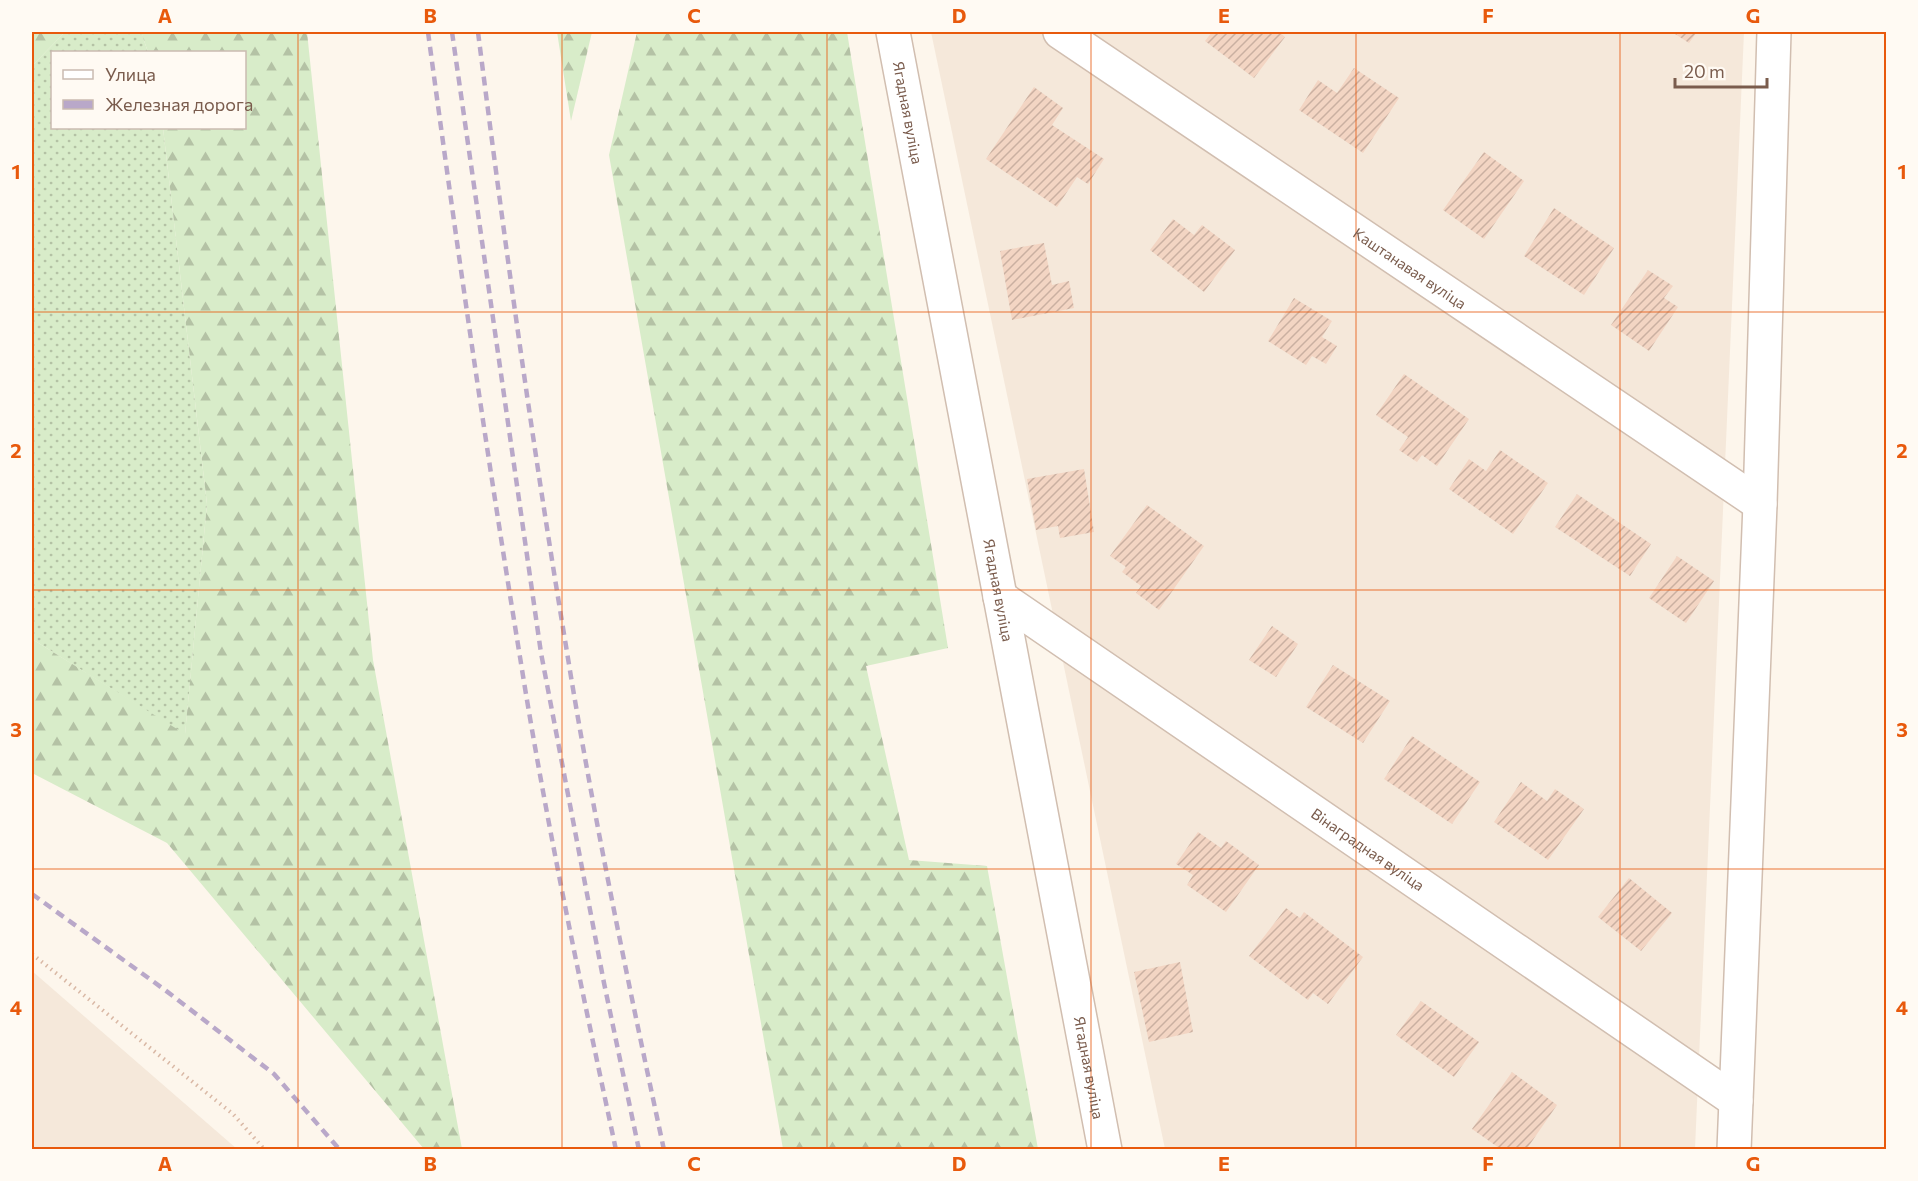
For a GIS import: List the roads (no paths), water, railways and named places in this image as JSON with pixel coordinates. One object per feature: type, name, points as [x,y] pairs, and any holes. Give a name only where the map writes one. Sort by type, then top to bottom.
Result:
[{"type":"street","name":"Ягадная вуліца","points":[[893,32],[1105,1149]]},
{"type":"street","name":"Каштанавая вуліца","points":[[1060,32],[1760,504]]},
{"type":"street","points":[[1734,1149],[1760,504],[1774,32]]},
{"type":"street","name":"Вінаградная вуліца","points":[[1000,597],[1736,1101]]},
{"type":"railway","points":[[428,32],[483,423],[530,719],[565,904],[616,1150]]},
{"type":"railway","points":[[452,32],[541,653],[604,983],[639,1150]]},
{"type":"railway","points":[[478,32],[530,416],[576,709],[637,1024],[664,1150]]},
{"type":"railway","points":[[32,894],[165,990],[274,1074],[340,1150]]}]
